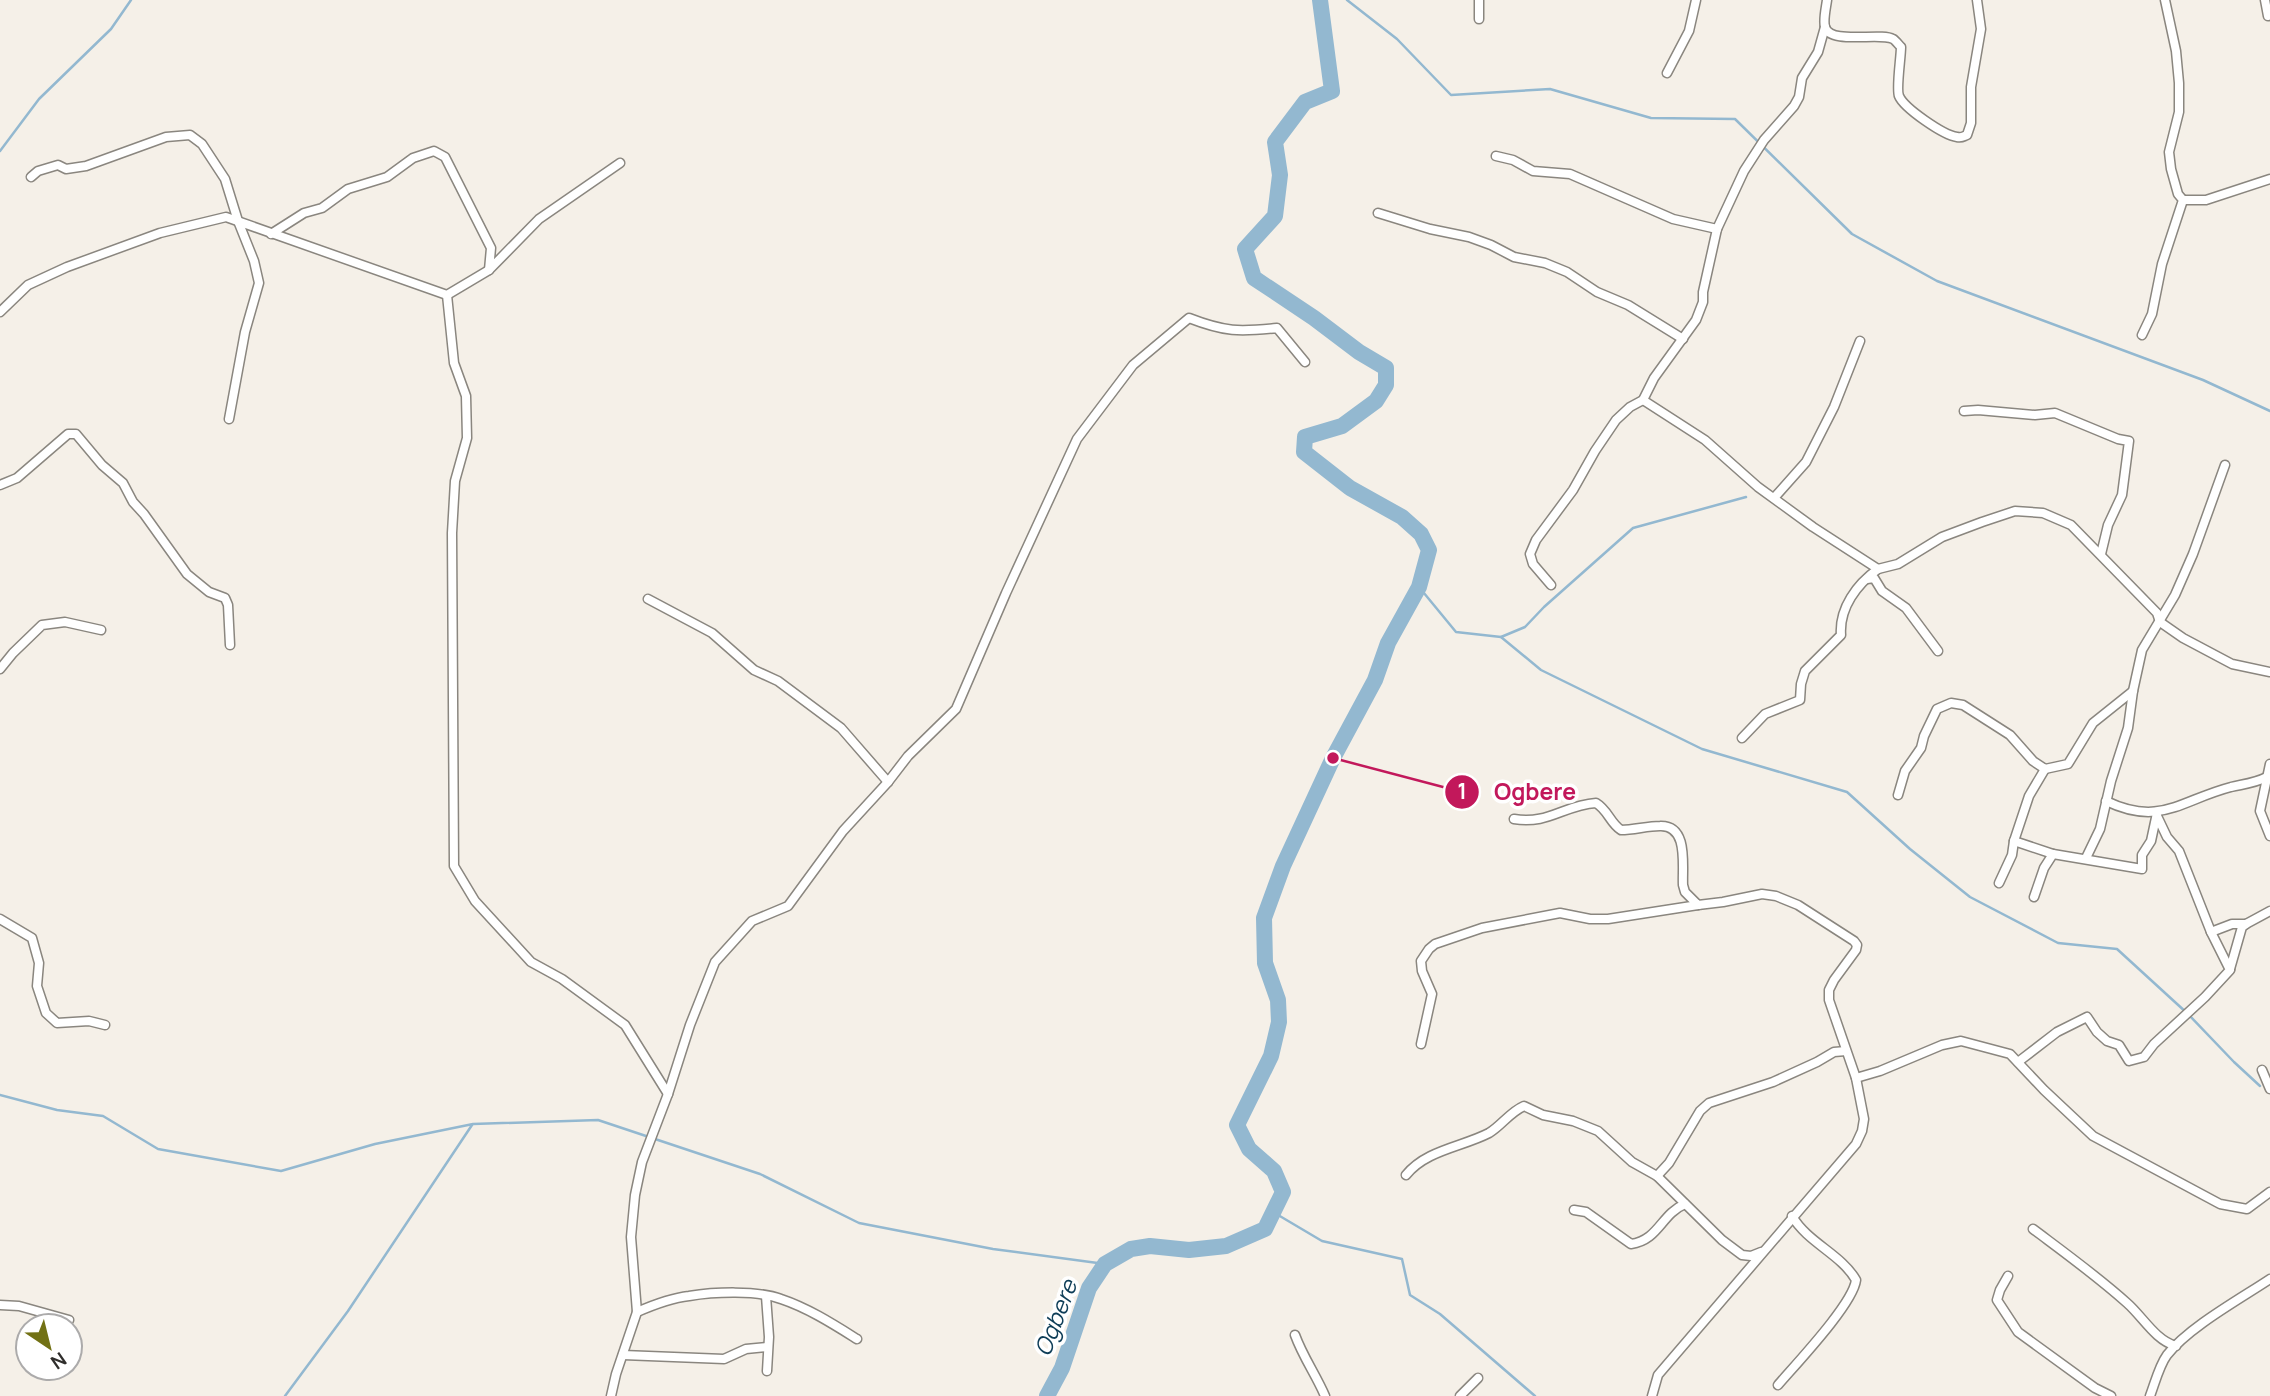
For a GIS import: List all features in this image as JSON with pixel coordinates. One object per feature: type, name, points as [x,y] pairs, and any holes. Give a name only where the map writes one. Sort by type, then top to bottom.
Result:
[{"type":"street","points":[[1479,0],[1479,19]]},
{"type":"street","points":[[1667,73],[1689,31],[1696,0]]},
{"type":"street","points":[[1551,585],[1533,564],[1530,554],[1536,540],[1573,490],[1616,420],[1630,407],[1643,400],[1654,378],[1696,320],[1703,302],[1717,229],[1744,171],[1764,140],[1799,97],[1802,78],[1818,52],[1825,27],[1827,0]]},
{"type":"street","points":[[1825,27],[1832,34],[1894,39],[1901,47],[1897,93],[1903,103],[1940,130],[1956,137],[1964,137],[1971,123],[1971,87],[1981,29],[1977,0]]},
{"type":"street","points":[[2165,0],[2176,51],[2179,83],[2179,112],[2169,152],[2178,194],[2183,200]]},
{"type":"street","points":[[2266,0],[2268,16]]},
{"type":"street","points":[[31,177],[38,171],[58,165],[66,169],[86,166],[166,137],[190,135],[202,144],[225,179],[254,261],[258,283],[245,332],[229,419]]},
{"type":"street","points":[[271,234],[304,213],[322,208],[348,189],[387,177],[413,158],[434,150],[445,157],[491,248],[489,270]]},
{"type":"street","points":[[1496,156],[1513,160],[1533,170],[1570,174],[1673,219],[1717,229]]},
{"type":"street","points":[[0,312],[29,285],[67,267],[160,233],[226,217],[447,295],[489,270],[539,219],[620,163]]},
{"type":"street","points":[[2183,200],[2206,200],[2270,179]]},
{"type":"street","points":[[2142,335],[2152,314],[2162,264],[2183,200]]},
{"type":"street","points":[[1378,213],[1430,229],[1469,237],[1514,257],[1545,263],[1567,272],[1597,292],[1628,305],[1683,339]]},
{"type":"street","points":[[447,295],[454,363],[466,396],[467,438],[455,481],[452,533],[454,866],[475,901],[531,962],[562,979],[625,1025],[668,1094]]},
{"type":"street","points":[[611,1396],[637,1312],[631,1237],[635,1195],[642,1162],[668,1094],[690,1024],[715,962],[752,921],[789,906],[843,831],[908,756],[956,709],[1011,581],[1077,439],[1133,365],[1189,318],[1216,328],[1242,331],[1277,328],[1305,362]]},
{"type":"street","points":[[1774,498],[1806,462],[1834,407],[1860,341]]},
{"type":"street","points":[[1643,400],[1704,440],[1813,527],[1878,569]]},
{"type":"street","points":[[1964,411],[2035,415],[2055,413],[2129,441],[2122,495],[2108,525],[2101,554]]},
{"type":"street","points":[[0,485],[17,478],[68,434],[76,434],[102,465],[123,483],[133,502],[187,574],[209,592],[225,598],[228,605],[230,645]]},
{"type":"street","points":[[2086,859],[2099,829],[2128,728],[2142,650],[2175,595],[2225,465]]},
{"type":"street","points":[[1742,738],[1765,714],[1800,700],[1805,671],[1841,635],[1840,623],[1851,597],[1864,579],[1878,569],[1898,564],[1942,537],[2015,511],[2043,513],[2071,525],[2157,613],[2160,622],[2183,638],[2232,664],[2270,672]]},
{"type":"street","points":[[1864,579],[1874,578],[1882,591],[1906,608],[1938,651]]},
{"type":"street","points":[[648,599],[712,633],[754,670],[778,681],[841,728],[888,782]]},
{"type":"street","points":[[0,669],[42,625],[65,622],[101,630]]},
{"type":"street","points":[[1898,794],[1905,771],[1921,748],[1937,709],[1951,703],[1964,705],[2010,735],[2033,761],[2045,769],[2068,764],[2092,723],[2133,691]]},
{"type":"street","points":[[2270,764],[2260,811],[2270,836]]},
{"type":"street","points":[[2000,883],[2012,855],[2029,796],[2045,769]]},
{"type":"street","points":[[2106,801],[2130,809],[2157,813],[2231,787],[2256,783],[2267,777]]},
{"type":"street","points":[[1514,819],[1530,821],[1549,817],[1572,807],[1596,803],[1606,810],[1612,822],[1621,830],[1664,825],[1671,828],[1681,841],[1685,892],[1698,905]]},
{"type":"street","points":[[2014,841],[2053,854],[2142,869],[2142,855],[2151,841],[2157,813]]},
{"type":"street","points":[[2157,813],[2167,837],[2179,851],[2211,932],[2230,970]]},
{"type":"street","points":[[2034,897],[2044,868],[2053,854]]},
{"type":"street","points":[[1421,1044],[1432,994],[1422,971],[1421,961],[1435,944],[1482,928],[1560,913],[1590,919],[1608,919],[1762,894],[1776,896],[1798,905],[1857,945],[1829,990],[1829,1000],[1856,1078],[1864,1119],[1863,1131],[1856,1144],[1658,1375],[1652,1396]]},
{"type":"street","points":[[2018,1062],[2057,1032],[2087,1017],[2107,1041],[2119,1045],[2129,1060],[2144,1057],[2230,970],[2242,927],[2270,911]]},
{"type":"street","points":[[0,919],[32,938],[39,963],[37,986],[46,1013],[57,1023],[89,1021],[105,1025]]},
{"type":"street","points":[[2211,932],[2232,924],[2246,924]]},
{"type":"street","points":[[1856,1078],[1942,1045],[1961,1041],[2010,1054],[2093,1136],[2220,1204],[2247,1209],[2270,1192]]},
{"type":"street","points":[[1657,1176],[1669,1163],[1700,1111],[1709,1103],[1773,1082],[1834,1052],[1846,1051]]},
{"type":"street","points":[[2262,1070],[2270,1089]]},
{"type":"street","points":[[1406,1175],[1411,1169],[1438,1153],[1487,1134],[1502,1124],[1515,1110],[1524,1106],[1543,1115],[1573,1121],[1598,1131],[1632,1162],[1657,1176],[1685,1205],[1742,1255],[1751,1256],[1761,1252]]},
{"type":"street","points":[[1574,1210],[1586,1212],[1631,1244],[1648,1240],[1668,1215],[1677,1207],[1685,1205]]},
{"type":"street","points":[[1778,1385],[1843,1306],[1855,1289],[1856,1280],[1842,1264],[1799,1227],[1792,1216]]},
{"type":"street","points":[[2033,1229],[2076,1259],[2129,1304],[2156,1334],[2176,1346]]},
{"type":"street","points":[[2008,1276],[1997,1300],[2018,1332],[2095,1388],[2111,1396]]},
{"type":"street","points":[[2150,1396],[2165,1357],[2176,1346],[2201,1325],[2270,1279]]},
{"type":"street","points":[[637,1312],[688,1296],[745,1294],[778,1297],[858,1339]]},
{"type":"street","points":[[766,1296],[769,1317],[766,1371]]},
{"type":"street","points":[[0,1305],[19,1306],[40,1312]]},
{"type":"street","points":[[1295,1335],[1301,1353],[1316,1375],[1325,1396]]},
{"type":"street","points":[[623,1355],[724,1359],[746,1349],[767,1347]]},
{"type":"street","points":[[1460,1396],[1478,1378]]},
{"type":"waterway","points":[[0,151],[39,99],[111,29],[131,0]]},
{"type":"waterway","name":"Ogbere","points":[[1047,1396],[1062,1368],[1089,1288],[1105,1264],[1131,1249],[1150,1246],[1189,1250],[1226,1246],[1265,1229],[1283,1192],[1274,1171],[1249,1149],[1237,1125],[1271,1056],[1279,1022],[1278,1000],[1265,963],[1264,918],[1283,866],[1333,758],[1375,680],[1388,643],[1419,587],[1429,550],[1421,534],[1402,517],[1350,488],[1304,452],[1305,437],[1342,426],[1376,401],[1386,385],[1386,368],[1254,278],[1245,249],[1275,216],[1280,175],[1275,142],[1305,102],[1332,91],[1320,0]]},
{"type":"waterway","points":[[1347,0],[1397,39],[1451,95],[1550,89],[1651,118],[1735,119],[1852,234],[1937,281],[2203,380],[2270,411]]},
{"type":"waterway","points":[[1501,637],[1525,627],[1633,528],[1746,497]]},
{"type":"waterway","points":[[1419,587],[1456,632],[1501,637],[1541,670],[1702,749],[1847,792],[1910,849],[1970,897],[2058,943],[2117,949],[2188,1014],[2260,1086]]},
{"type":"waterway","points":[[0,1095],[57,1110],[103,1116],[158,1149],[281,1171],[375,1144],[473,1124],[598,1120],[760,1174],[859,1223],[993,1249],[1105,1264]]},
{"type":"waterway","points":[[285,1396],[348,1311],[472,1125]]},
{"type":"waterway","points":[[1273,1212],[1322,1241],[1402,1259],[1410,1295],[1440,1314],[1535,1396]]},
{"type":"place","name":"Ogbere","points":[[1333,758]]}]
